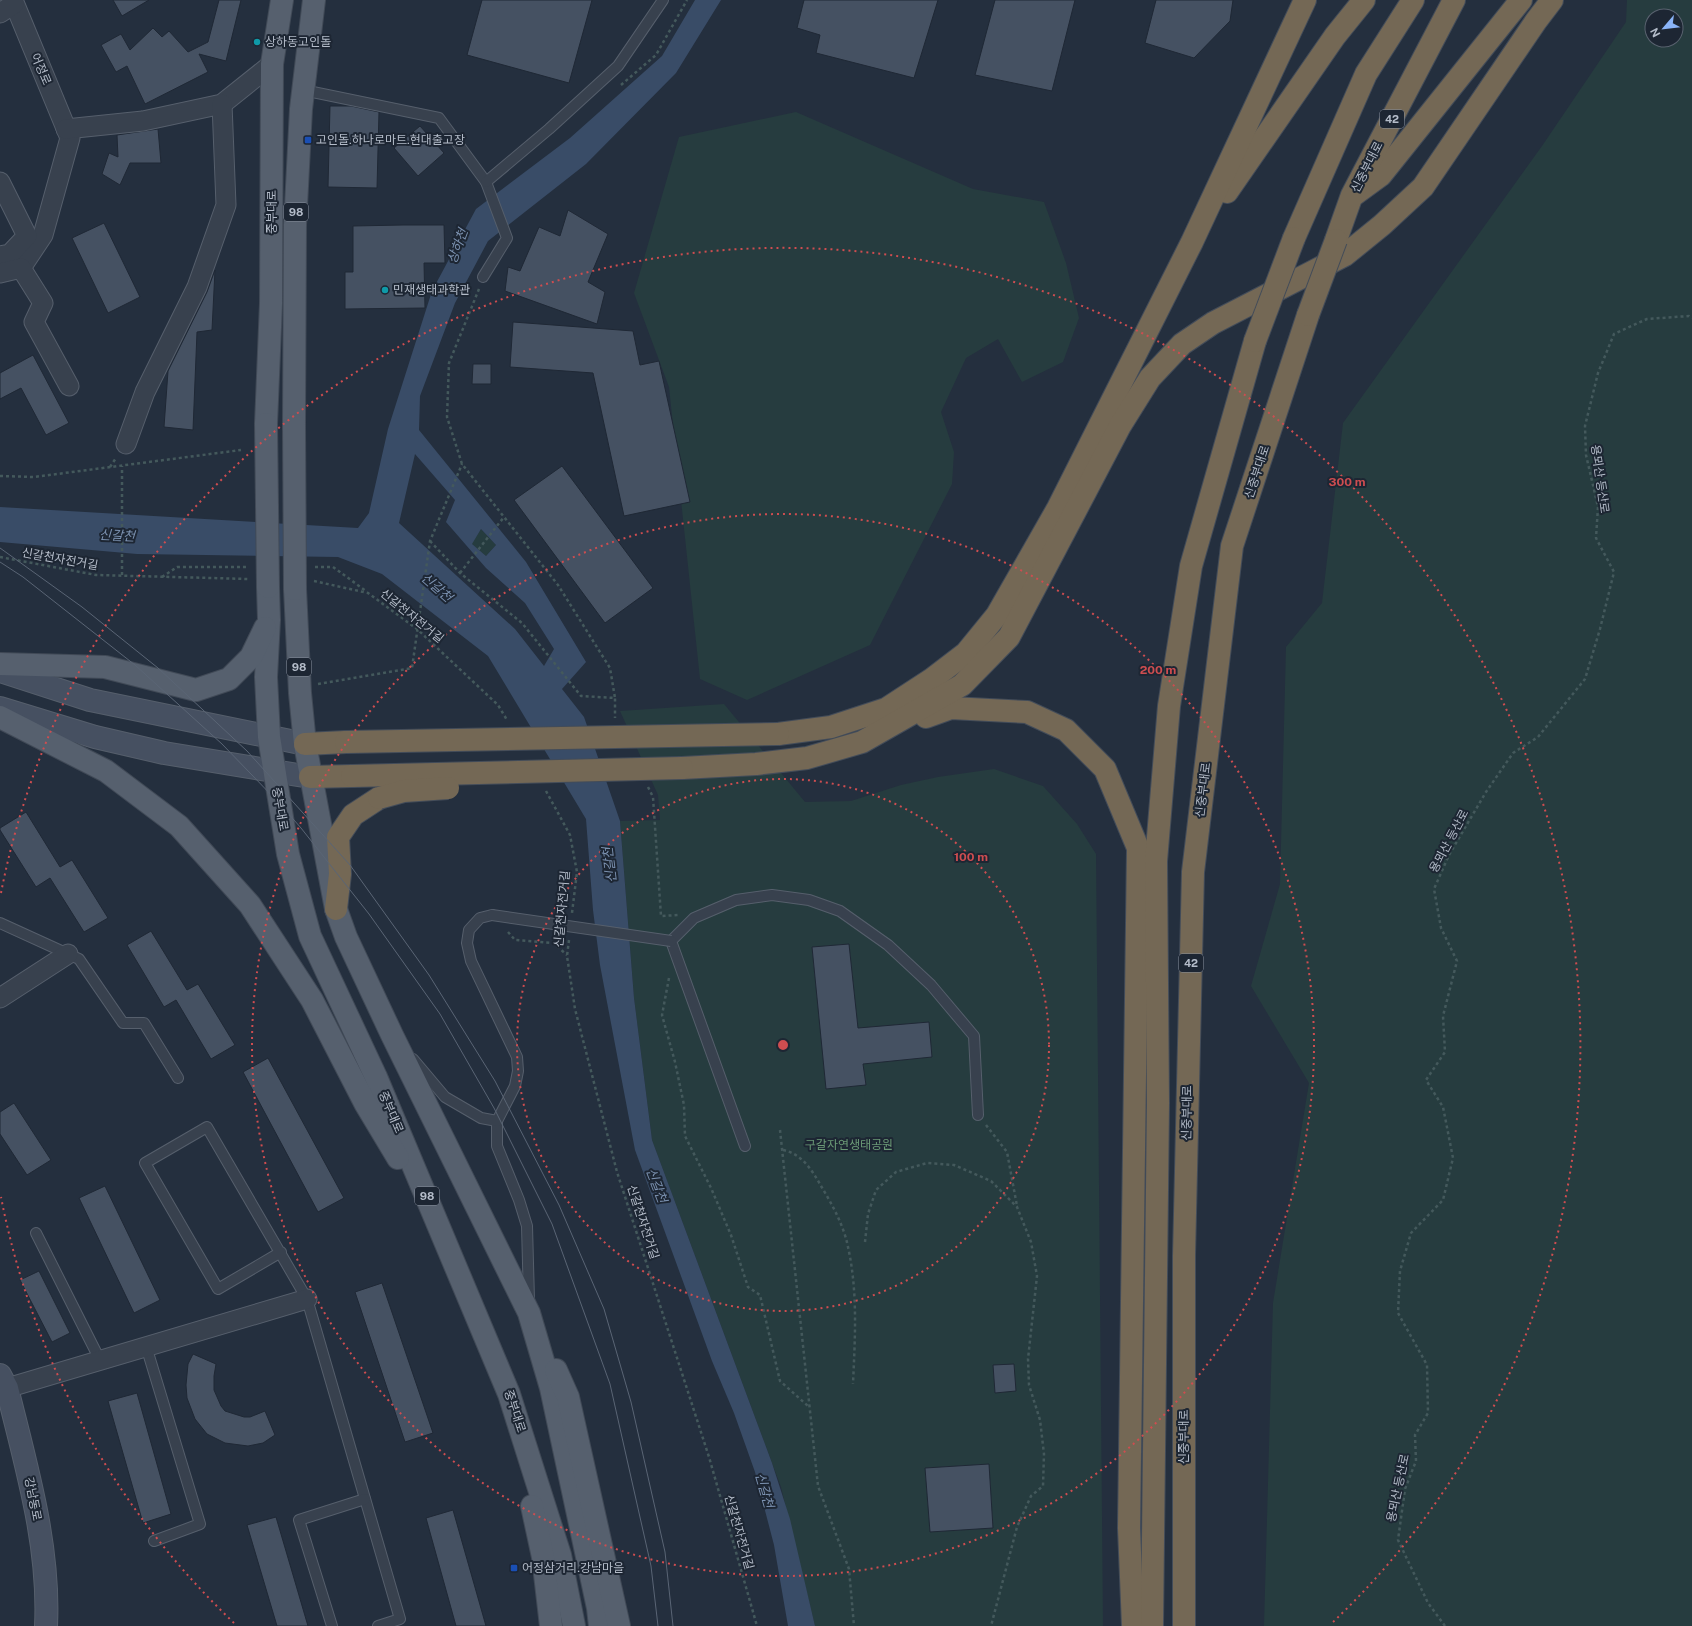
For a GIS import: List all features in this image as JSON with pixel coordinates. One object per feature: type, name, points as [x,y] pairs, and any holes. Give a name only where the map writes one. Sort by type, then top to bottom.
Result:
[{"type":"highway","points":[[304,744],[778,734],[832,727],[886,709],[932,679],[966,653],[996,615],[1058,508],[1192,242],[1305,0]]},
{"type":"highway","points":[[1192,242],[1335,36],[1364,0]]},
{"type":"highway","points":[[1152,1626],[1158,1103],[1156,869],[1169,706],[1191,566],[1255,341],[1294,238],[1366,74],[1413,0]]},
{"type":"highway","name":"신중부대로","points":[[1184,1626],[1184,1256],[1193,872],[1232,546],[1308,315],[1352,195],[1454,0]]},
{"type":"highway","points":[[1352,195],[1381,175],[1521,0]]},
{"type":"highway","points":[[862,742],[962,685],[1010,637],[1120,426],[1150,378],[1171,355],[1182,344],[1213,322],[1345,255],[1382,225],[1423,187],[1552,0]]},
{"type":"highway","points":[[336,909],[340,874],[338,837],[353,815],[379,798],[404,791],[682,768],[756,764],[807,758],[862,742],[951,708],[1027,712],[1066,730],[1105,769],[1138,848],[1129,1528],[1133,1626]]},
{"type":"highway","points":[[310,777],[682,768]]},
{"type":"main road","name":"중부대로","points":[[282,0],[272,64],[271,303],[260,583],[269,620],[266,676],[269,737],[288,854],[310,936],[376,1077],[510,1394],[560,1555],[574,1626]]},
{"type":"main road","name":"중부대로","points":[[301,585],[294,425],[295,225],[301,109],[314,0]]},
{"type":"main road","name":"98","points":[[301,585],[300,693],[304,744],[336,909],[346,937],[392,1035],[529,1313],[551,1388],[598,1608],[600,1626]]},
{"type":"main road","points":[[0,664],[105,667],[196,690],[229,679],[251,656],[269,620]]},
{"type":"main road","points":[[0,671],[90,700],[304,744]]},
{"type":"main road","points":[[0,708],[95,737],[164,753],[310,777]]},
{"type":"main road","points":[[0,717],[106,771],[179,826],[250,905],[312,1000],[365,1103],[442,1231]]},
{"type":"main road","points":[[529,1313],[568,1397],[619,1626]]},
{"type":"main road","name":"강남동로","points":[[2,1384],[35,1503],[47,1597],[46,1626]]},
{"type":"main road","points":[[510,1394],[543,1557],[551,1626]]},
{"type":"street","name":"어정로","points":[[9,6],[68,133]]},
{"type":"street","points":[[0,273],[21,268],[43,235],[68,133],[143,121],[222,104],[272,64]]},
{"type":"street","points":[[126,444],[145,392],[197,287],[226,204],[222,104]]},
{"type":"street","points":[[0,182],[27,236],[10,254],[0,256]]},
{"type":"street","points":[[21,268],[43,303],[34,322],[69,386]]},
{"type":"street","points":[[0,998],[68,954]]},
{"type":"street","points":[[2,1384],[100,1360],[307,1298]]},
{"type":"lane","points":[[486,182],[549,129],[618,66],[663,0]]},
{"type":"lane","points":[[303,90],[439,118],[486,182],[507,238],[483,277]]},
{"type":"lane","points":[[671,940],[694,918],[736,900],[772,895],[809,900],[840,911],[888,945],[931,985],[974,1036],[978,1115]]},
{"type":"lane","points":[[529,1313],[527,1226],[520,1200],[497,1146],[497,1121],[515,1086],[518,1071],[517,1057],[471,961],[467,943],[469,930],[480,918],[492,915],[671,940]]},
{"type":"lane","points":[[0,923],[79,959],[123,1022],[144,1023],[178,1078]]},
{"type":"lane","points":[[671,940],[745,1146]]},
{"type":"lane","points":[[392,1035],[445,1097],[481,1118],[497,1121]]},
{"type":"lane","points":[[281,1252],[218,1289],[145,1163],[207,1127],[281,1252],[307,1298],[400,1619],[378,1626]]},
{"type":"lane","points":[[36,1233],[100,1360]]},
{"type":"lane","points":[[146,1346],[200,1524],[154,1540]]},
{"type":"lane","points":[[332,1626],[299,1520],[365,1499]]},
{"type":"path","points":[[483,277],[449,362],[447,417],[462,464],[558,585],[610,668],[615,698]]},
{"type":"path","name":"용뫼산 등산로","points":[[1445,1626],[1428,1603],[1398,1540],[1405,1490],[1416,1461],[1415,1435],[1428,1413],[1427,1365],[1398,1313],[1400,1272],[1412,1233],[1443,1200],[1453,1158],[1444,1107],[1426,1080],[1445,1052],[1443,1016],[1457,961],[1441,928],[1434,889],[1449,855],[1486,792],[1513,754],[1538,737],[1585,679],[1600,629],[1614,572],[1596,538],[1598,507],[1586,455],[1585,426],[1598,373],[1614,334],[1647,319],[1689,316],[1692,318]]},
{"type":"path","points":[[0,476],[34,477],[241,450]]},
{"type":"path","points":[[318,684],[412,668],[430,541],[462,464]]},
{"type":"path","points":[[122,466],[122,575]]},
{"type":"path","points":[[460,573],[504,517]]},
{"type":"path","points":[[430,541],[460,573],[522,623],[573,686]]},
{"type":"path","name":"신갈천자전거길","points":[[0,557],[96,575],[122,575],[260,583]]},
{"type":"path","name":"신갈천자전거길","points":[[301,585],[314,581],[368,593],[417,629],[498,705],[510,726]]},
{"type":"path","name":"신갈천자전거길","points":[[544,787],[570,835],[577,872],[572,918]]},
{"type":"path","points":[[653,797],[661,916],[680,914]]},
{"type":"path","points":[[505,929],[515,940],[553,943],[567,956]]},
{"type":"path","name":"신갈천자전거길","points":[[570,933],[567,956],[575,1009],[617,1172],[709,1457],[757,1626]]},
{"type":"path","points":[[670,975],[662,1015],[676,1062],[684,1105],[685,1136],[711,1188],[731,1235],[748,1287],[760,1295],[780,1381],[809,1407]]},
{"type":"path","points":[[978,1115],[1007,1152],[1017,1207],[1031,1242],[1037,1276],[1028,1359],[1029,1385],[1040,1420],[1044,1454],[1043,1486],[1031,1496],[1017,1527],[991,1626]]},
{"type":"path","points":[[780,1130],[818,1486],[849,1569],[854,1626]]},
{"type":"path","points":[[783,1150],[793,1152],[811,1168],[833,1205],[848,1246],[854,1285],[856,1322],[853,1384]]},
{"type":"path","points":[[865,1242],[868,1214],[876,1190],[896,1172],[927,1163],[954,1165],[991,1181],[1017,1207]]},
{"type":"green space","points":[[1627,0],[1692,0],[1692,1626],[1264,1626],[1273,1303],[1309,1083],[1251,986],[1280,884],[1286,647],[1322,603],[1343,423],[1542,146],[1626,22]]},
{"type":"green space","points":[[796,112],[973,189],[1044,202],[1066,263],[1079,318],[1063,362],[1022,382],[998,339],[966,358],[941,412],[954,452],[952,484],[870,645],[747,700],[700,679],[669,387],[634,293],[679,137]]},
{"type":"green space","points":[[481,529],[496,545],[486,556],[471,544]]},
{"type":"green space","name":"구갈자연생태공원","points":[[724,704],[805,802],[851,801],[901,785],[938,777],[994,769],[1043,786],[1077,824],[1096,854],[1103,1626],[815,1626],[781,1487],[652,1140],[634,998],[620,821],[660,820],[658,795],[620,711]]},
{"type":"water","points":[[695,0],[721,0],[676,73],[586,164],[488,241],[455,303],[420,396],[419,430],[526,562],[586,662],[562,689],[584,717],[620,821],[634,998],[652,1140],[772,1463],[790,1519],[815,1626],[788,1626],[774,1545],[755,1472],[734,1413],[712,1361],[635,1150],[600,965],[593,910],[586,819],[488,656],[382,574],[338,557],[137,554],[0,542],[0,507],[358,528],[369,513],[388,429],[432,291],[476,209],[570,138],[662,56]],"holes":[[[415,454],[455,500],[446,522],[486,568],[525,603],[554,649],[544,666],[515,629],[399,523]],[[481,529],[496,545],[486,556],[472,544]]]},
{"type":"building","points":[[113,0],[149,0],[122,16]]},
{"type":"building","points":[[219,0],[241,0],[226,61],[199,54],[208,72],[145,104],[127,66],[116,72],[101,45],[121,34],[130,50],[153,28],[162,37],[169,31],[188,52],[208,42]]},
{"type":"building","points":[[482,0],[592,0],[569,83],[467,55]]},
{"type":"building","points":[[804,0],[938,0],[914,78],[816,53],[820,35],[797,28]]},
{"type":"building","points":[[995,0],[1075,0],[1052,91],[975,75]]},
{"type":"building","points":[[1156,0],[1233,0],[1230,21],[1194,58],[1145,43]]},
{"type":"building","points":[[330,106],[351,106],[379,112],[377,188],[328,187]]},
{"type":"building","points":[[420,126],[444,153],[418,176],[394,148]]},
{"type":"building","points":[[158,129],[161,163],[130,163],[120,185],[102,174],[109,153],[118,157],[117,135]]},
{"type":"building","points":[[568,210],[608,234],[588,282],[605,292],[597,324],[505,291],[508,267],[520,271],[539,227],[560,236]]},
{"type":"building","points":[[104,223],[140,297],[108,313],[72,238]]},
{"type":"building","points":[[444,225],[445,263],[424,263],[425,308],[345,309],[345,272],[353,272],[353,226]]},
{"type":"building","points":[[215,270],[212,330],[197,332],[193,430],[164,427],[168,371],[207,292]]},
{"type":"building","points":[[513,322],[633,331],[640,365],[659,361],[690,502],[624,516],[593,373],[510,367]]},
{"type":"building","points":[[33,355],[69,423],[46,435],[21,388],[0,399],[0,373]]},
{"type":"building","points":[[473,364],[491,364],[491,384],[472,384]]},
{"type":"building","points":[[562,466],[653,588],[605,623],[514,500]]},
{"type":"building","points":[[26,812],[60,867],[72,860],[108,918],[84,932],[50,878],[36,887],[0,830],[0,828]]},
{"type":"building","points":[[151,931],[187,990],[198,984],[235,1045],[211,1059],[176,1000],[164,1007],[127,945]]},
{"type":"building","points":[[849,944],[858,1028],[929,1022],[932,1057],[863,1064],[866,1085],[826,1089],[812,947]]},
{"type":"building","points":[[268,1058],[344,1198],[318,1212],[243,1072]]},
{"type":"building","points":[[14,1103],[51,1160],[27,1175],[0,1134],[0,1112]]},
{"type":"building","points":[[105,1186],[160,1300],[134,1313],[79,1198]]},
{"type":"building","points":[[39,1271],[70,1333],[52,1342],[20,1280]]},
{"type":"building","points":[[382,1283],[433,1433],[405,1442],[355,1292]]},
{"type":"building","points":[[193,1354],[216,1364],[214,1390],[221,1406],[225,1411],[244,1417],[250,1417],[265,1411],[275,1435],[263,1443],[248,1446],[225,1443],[207,1434],[195,1419],[187,1398],[186,1385],[188,1364]]},
{"type":"building","points":[[1014,1364],[1016,1391],[995,1393],[993,1365]]},
{"type":"building","points":[[137,1393],[171,1514],[143,1523],[108,1401]]},
{"type":"building","points":[[989,1464],[993,1528],[930,1532],[925,1468]]},
{"type":"building","points":[[453,1510],[486,1626],[456,1626],[426,1518]]},
{"type":"building","points":[[276,1517],[308,1626],[277,1626],[247,1525]]},
{"type":"tram line","points":[[0,548],[82,607],[158,668],[247,751],[350,865],[429,975],[495,1081],[559,1205],[604,1309],[631,1402],[665,1552],[673,1626]]},
{"type":"tram line","points":[[0,562],[23,577],[135,665],[222,744],[301,828],[369,914],[440,1014],[494,1108],[552,1224],[610,1384],[651,1566],[658,1626]]},
{"type":"place","name":"상하동고인돌","points":[[257,42]]},
{"type":"place","name":"고인돌.하나로마트.현대출고장","points":[[308,140]]},
{"type":"place","name":"민재생태과학관","points":[[385,290]]},
{"type":"place","name":"어정삼거리.강남마을","points":[[514,1568]]},
{"type":"water label","name":"상하천","points":[[457,246]]},
{"type":"water label","name":"신갈천","points":[[117,535]]},
{"type":"water label","name":"신갈천","points":[[437,587]]},
{"type":"water label","name":"신갈천","points":[[609,865]]},
{"type":"water label","name":"신갈천","points":[[657,1185]]},
{"type":"water label","name":"신갈천","points":[[765,1490]]}]
